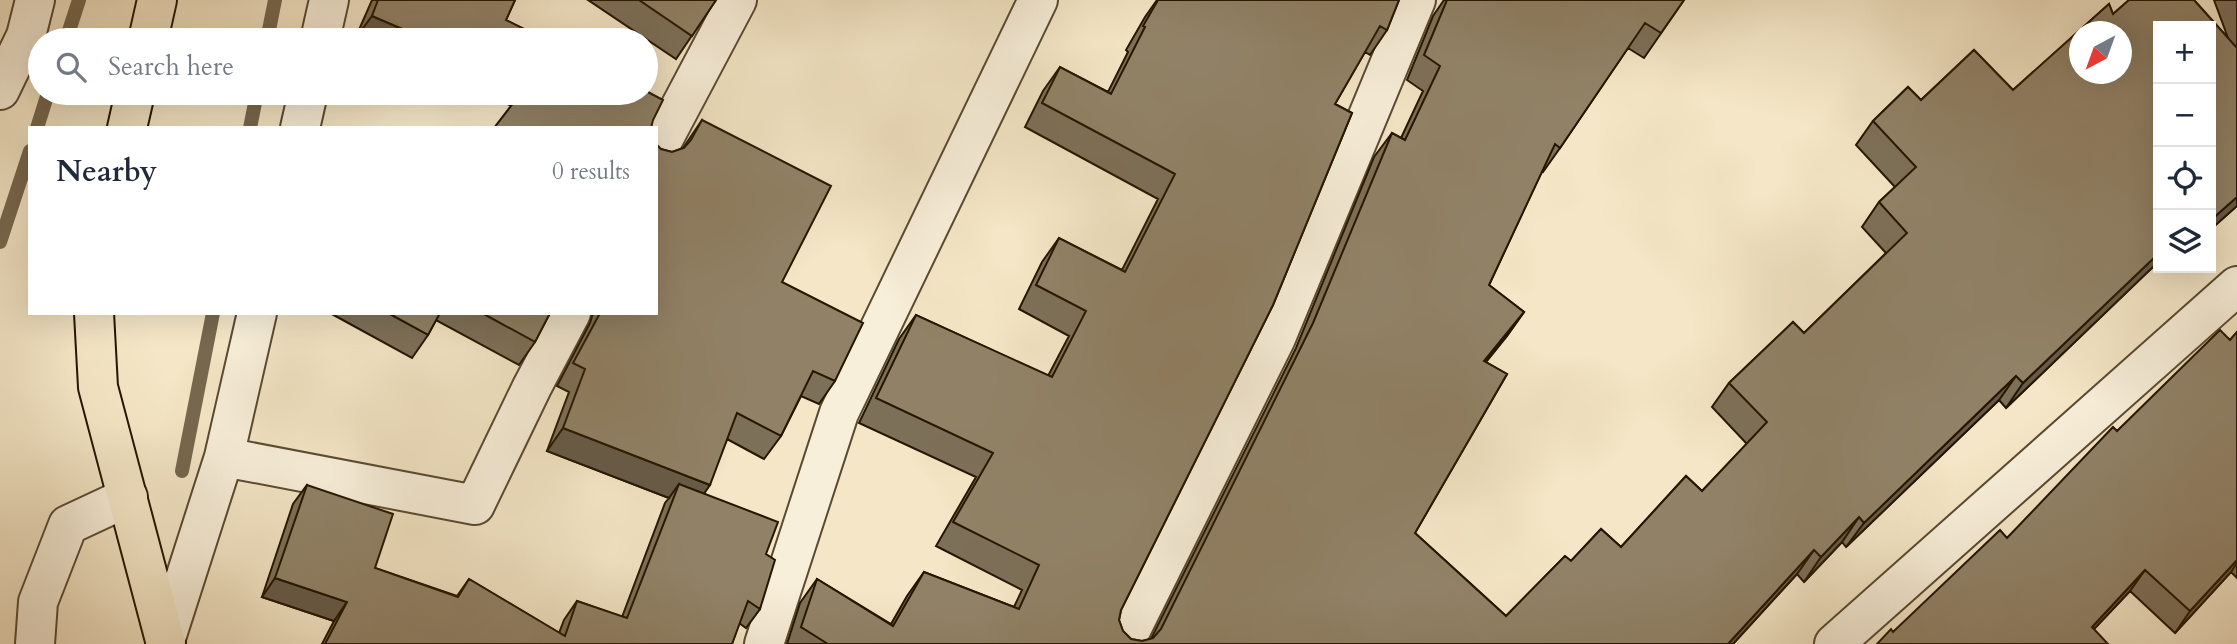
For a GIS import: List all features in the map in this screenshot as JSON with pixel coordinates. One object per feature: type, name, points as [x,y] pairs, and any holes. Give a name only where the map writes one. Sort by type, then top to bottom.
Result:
[{"type":"highway","points":[[151,28],[157,0]]},
{"type":"highway","points":[[127,126],[132,105]]},
{"type":"highway","points":[[94,315],[98,387],[166,643]]},
{"type":"street","points":[[0,90],[26,36],[35,0]]},
{"type":"street","points":[[323,28],[329,0]]},
{"type":"street","points":[[658,149],[737,0]]},
{"type":"street","points":[[764,644],[839,413],[1038,0]]},
{"type":"street","points":[[1124,644],[1276,338],[1416,0]]},
{"type":"street","points":[[300,126],[305,105]]},
{"type":"street","points":[[1834,644],[2237,286]]},
{"type":"street","points":[[166,643],[224,457],[257,315]]},
{"type":"street","points":[[224,457],[475,505],[570,315]]},
{"type":"street","points":[[35,644],[38,602],[68,525],[128,497]]},
{"type":"building","points":[[378,0],[515,0],[506,20],[522,28],[400,28],[372,16]]},
{"type":"building","points":[[639,0],[716,0],[692,36]]},
{"type":"building","points":[[1158,0],[1399,0],[1387,30],[1380,26],[1335,104],[1352,113],[1273,305],[1121,610],[1119,620],[1123,631],[1131,639],[1142,641],[1153,638],[1161,629],[1313,323],[1392,133],[1405,140],[1440,66],[1424,55],[1447,0],[1684,0],[1661,33],[1645,23],[1560,148],[1555,144],[1489,285],[1524,312],[1484,361],[1507,374],[1415,533],[1506,616],[1565,556],[1571,561],[1601,529],[1621,547],[1686,476],[1702,491],[1767,422],[1729,383],[1793,322],[1804,333],[1907,233],[1879,202],[1916,167],[1873,121],[1908,87],[1921,100],[1974,50],[2013,90],[2069,40],[2069,84],[2132,84],[2132,21],[2090,21],[2109,4],[2113,14],[2129,0],[2194,0],[2213,21],[2153,21],[2153,259],[2023,383],[2016,376],[1864,523],[1859,517],[1821,557],[1814,550],[1728,644],[828,644],[801,627],[817,579],[893,626],[924,572],[1019,609],[1039,565],[953,522],[993,453],[876,398],[916,315],[1052,377],[1086,311],[1036,285],[1059,238],[1125,272],[1175,174],[1042,103],[1060,67],[1111,94],[1145,27],[1143,26]]},
{"type":"building","points":[[2216,25],[2237,48],[2237,197],[2216,216]]},
{"type":"building","points":[[658,97],[663,100],[652,126],[496,126],[512,105],[658,105]]},
{"type":"building","points":[[702,120],[831,186],[782,282],[863,323],[835,381],[813,371],[781,436],[737,413],[710,485],[563,428],[585,369],[573,363],[599,315],[658,315],[658,146],[672,152],[684,148]]},
{"type":"building","points":[[392,315],[439,315],[428,335]]},
{"type":"building","points":[[486,315],[549,315],[535,342]]},
{"type":"building","points":[[2220,330],[2230,340],[2237,332],[2237,560],[2190,611],[2145,570],[2092,627],[2108,644],[1877,644],[2000,530],[2007,538],[2113,427],[2117,431]]},
{"type":"building","points":[[679,484],[778,522],[766,554],[775,560],[760,609],[748,601],[732,644],[325,644],[347,602],[275,578],[307,485],[393,514],[375,568],[458,597],[469,579],[565,636],[577,601],[627,618]]},
{"type":"waterway","points":[[70,28],[79,0]]},
{"type":"waterway","points":[[269,28],[275,0]]},
{"type":"waterway","points":[[38,126],[44,105]]},
{"type":"waterway","points":[[250,126],[255,105]]},
{"type":"waterway","points":[[0,242],[28,157]]},
{"type":"waterway","points":[[182,471],[213,315]]}]
